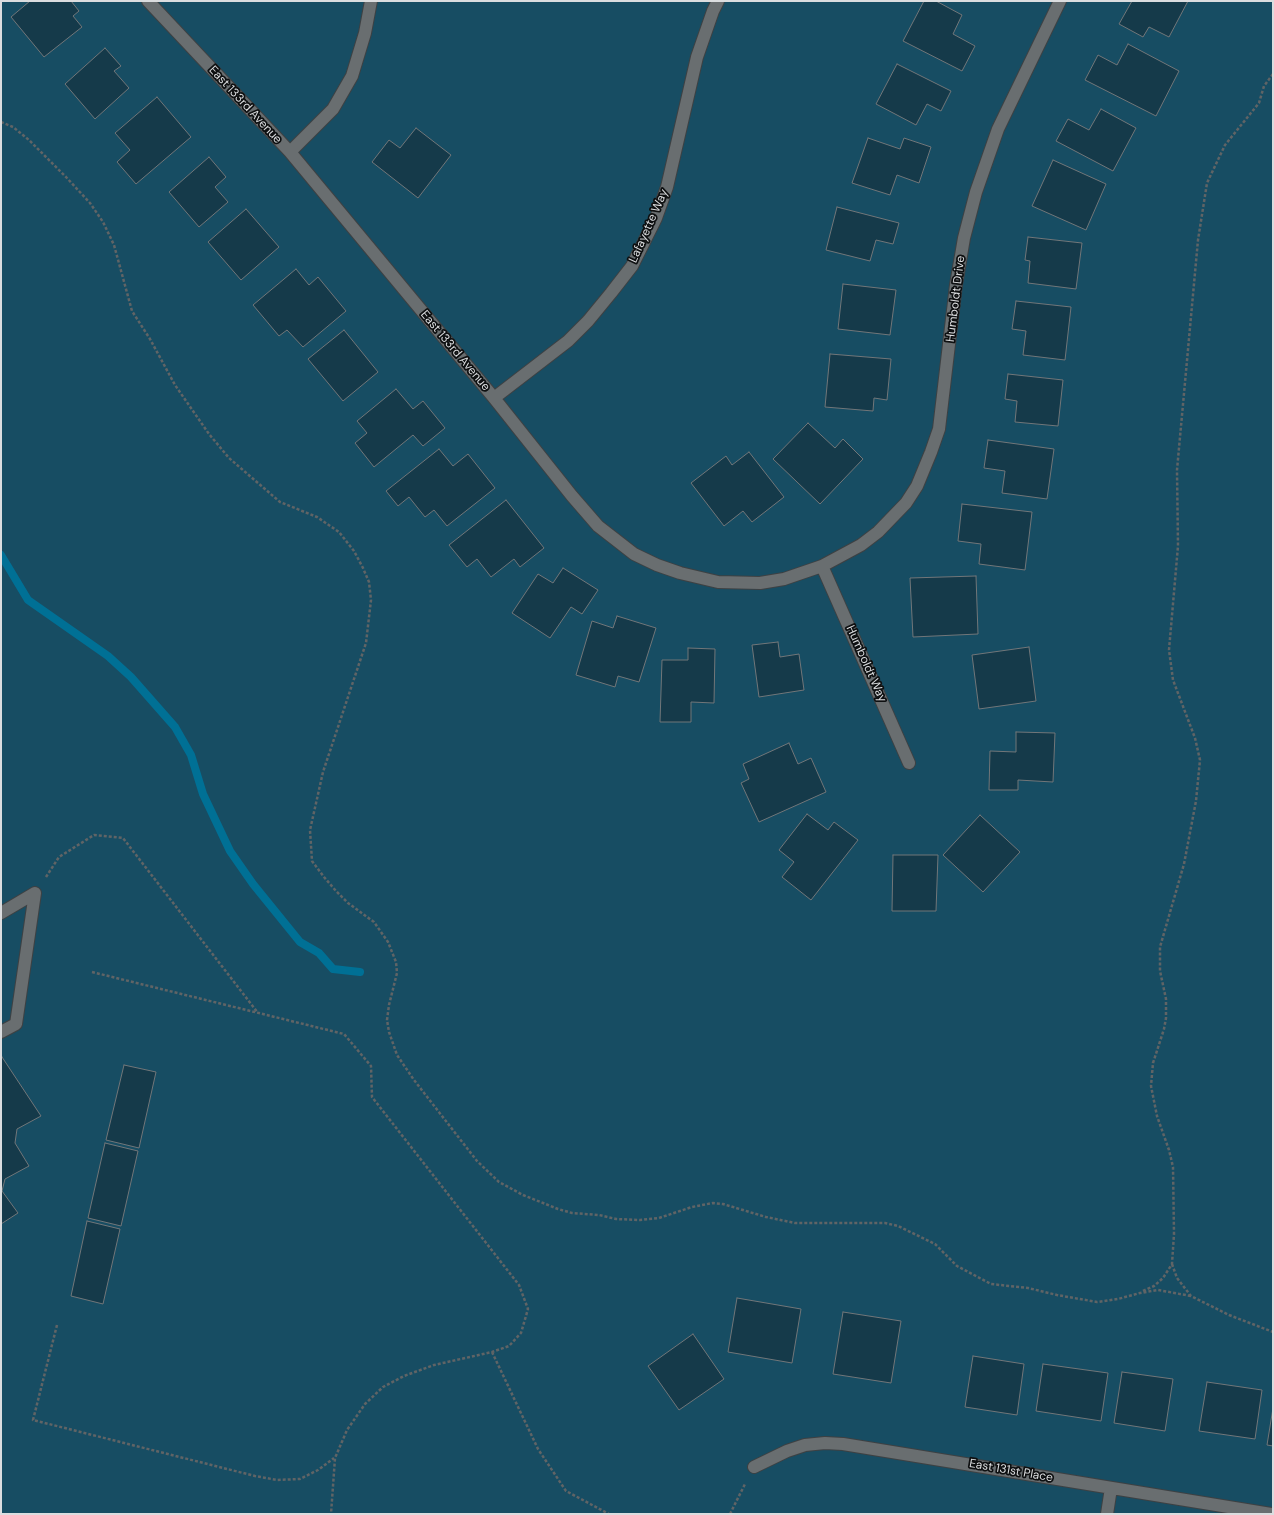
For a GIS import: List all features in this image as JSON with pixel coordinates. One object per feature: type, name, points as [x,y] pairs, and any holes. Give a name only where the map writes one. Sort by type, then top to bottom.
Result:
[{"type":"street","name":"East 133rd Avenue","points":[[148,1],[290,152],[598,526],[634,554],[657,565],[680,573],[718,582],[760,583],[784,579],[822,566]]},
{"type":"street","points":[[290,152],[333,109],[352,76],[365,33],[371,1]]},
{"type":"street","name":"Lafayette Way","points":[[494,398],[573,336],[602,304],[632,266],[656,218],[667,187],[697,57],[718,1]]},
{"type":"street","name":"Humboldt Drive","points":[[822,566],[861,544],[878,532],[906,503],[917,486],[926,466],[939,429],[956,285],[964,238],[976,192],[998,129],[1060,1]]},
{"type":"street","name":"Humboldt Way","points":[[822,566],[909,763]]},
{"type":"street","points":[[1,913],[36,893]]},
{"type":"street","points":[[1,1032],[16,1024],[36,893]]},
{"type":"street","name":"East 131st Place","points":[[754,1467],[787,1451],[805,1445],[825,1443],[843,1444],[1271,1514]]},
{"type":"street","points":[[1107,1514],[1111,1488]]},
{"type":"path","points":[[1191,1296],[1178,1278],[1172,1264],[1174,1234],[1173,1167],[1169,1150],[1157,1116],[1151,1086],[1153,1063],[1166,1018],[1166,999],[1160,971],[1160,947],[1186,856],[1195,808],[1200,760],[1195,738],[1173,680],[1169,650],[1178,546],[1177,470],[1198,240],[1207,183],[1225,145],[1259,103],[1264,86],[1273,74]]},
{"type":"path","points":[[1,122],[13,127],[29,140],[90,203],[103,222],[114,245],[132,311],[175,385],[208,434],[229,458],[280,502],[317,517],[339,532],[354,551],[363,568],[369,582],[371,600],[366,643],[323,772],[310,830],[312,860],[336,891],[348,903],[374,922],[388,942],[396,962],[397,973],[387,1020],[389,1032],[397,1055],[414,1080],[477,1161],[499,1182],[551,1206],[572,1212],[599,1215],[616,1219],[640,1220],[659,1218],[692,1207],[713,1203],[731,1206],[766,1217],[795,1223],[885,1223],[898,1226],[935,1244],[957,1266],[991,1284],[1028,1288],[1096,1302],[1118,1299],[1158,1290],[1191,1296],[1229,1315],[1273,1332]]},
{"type":"path","points":[[36,893],[58,857],[94,835],[123,838],[258,1013]]},
{"type":"path","points":[[92,972],[344,1034],[371,1066],[372,1096],[520,1285],[528,1309],[521,1333],[509,1346],[492,1352],[434,1366],[404,1376],[383,1387],[365,1404],[347,1430],[335,1458],[331,1514]]},
{"type":"path","points":[[1140,1293],[1159,1282],[1172,1264]]},
{"type":"path","points":[[57,1325],[33,1420],[254,1476],[277,1480],[300,1479],[318,1470],[335,1458]]},
{"type":"path","points":[[492,1352],[538,1449],[566,1491],[609,1514]]},
{"type":"path","points":[[730,1514],[754,1467]]},
{"type":"shaded area","points":[[1,1],[1273,1],[1273,1514],[1,1514]]},
{"type":"building","points":[[30,1],[71,1],[79,11],[73,16],[82,27],[44,57],[11,17]]},
{"type":"building","points":[[924,1],[936,1],[962,15],[953,34],[975,46],[962,71],[903,41]]},
{"type":"building","points":[[1132,1],[1188,1],[1169,37],[1149,27],[1143,37],[1119,24]]},
{"type":"building","points":[[1128,44],[1179,71],[1156,116],[1085,80],[1098,55],[1117,65]]},
{"type":"building","points":[[105,48],[121,66],[114,71],[129,88],[95,119],[65,84]]},
{"type":"building","points":[[897,64],[951,91],[941,111],[927,104],[916,125],[876,104]]},
{"type":"building","points":[[157,97],[191,137],[136,184],[117,162],[130,150],[115,133]]},
{"type":"building","points":[[1101,109],[1136,128],[1113,171],[1056,141],[1068,119],[1089,130]]},
{"type":"building","points":[[416,128],[451,155],[418,198],[372,162],[389,140],[400,148]]},
{"type":"building","points":[[868,138],[900,149],[904,138],[931,147],[919,183],[897,175],[890,195],[852,183]]},
{"type":"building","points":[[209,157],[226,177],[215,187],[228,202],[199,227],[169,192]]},
{"type":"building","points":[[1053,160],[1106,184],[1086,230],[1032,206]]},
{"type":"building","points":[[837,207],[899,223],[893,244],[876,240],[870,261],[826,250]]},
{"type":"building","points":[[246,209],[279,247],[241,280],[208,242]]},
{"type":"building","points":[[1028,237],[1082,243],[1076,289],[1028,283],[1030,261],[1025,260]]},
{"type":"building","points":[[296,269],[309,285],[318,277],[346,311],[303,347],[287,330],[279,336],[253,305]]},
{"type":"building","points":[[843,284],[896,290],[890,335],[838,329]]},
{"type":"building","points":[[1016,301],[1071,307],[1065,360],[1023,355],[1026,331],[1012,329]]},
{"type":"building","points":[[344,330],[378,372],[343,401],[308,359]]},
{"type":"building","points":[[830,354],[891,359],[887,400],[874,398],[873,411],[825,407]]},
{"type":"building","points":[[1008,374],[1063,380],[1058,426],[1015,422],[1017,401],[1005,399]]},
{"type":"building","points":[[396,389],[413,409],[423,401],[445,428],[423,446],[413,435],[374,467],[355,443],[367,433],[357,421]]},
{"type":"building","points":[[808,423],[835,448],[843,439],[863,459],[820,504],[773,459]]},
{"type":"building","points":[[988,440],[1054,449],[1047,499],[1002,493],[1005,471],[984,468]]},
{"type":"building","points":[[439,449],[453,466],[468,454],[495,488],[447,526],[434,510],[425,517],[409,497],[398,506],[386,491]]},
{"type":"building","points":[[749,452],[784,497],[752,522],[743,511],[724,526],[691,483],[726,456],[732,465]]},
{"type":"building","points":[[506,500],[544,548],[520,567],[514,559],[491,577],[477,559],[467,567],[449,545]]},
{"type":"building","points":[[962,504],[1032,512],[1025,570],[979,564],[981,544],[958,541]]},
{"type":"building","points":[[563,568],[598,590],[582,614],[571,607],[550,638],[512,613],[538,574],[553,583]]},
{"type":"building","points":[[976,576],[978,634],[913,637],[910,578]]},
{"type":"building","points":[[617,616],[656,628],[639,682],[618,676],[615,687],[576,675],[592,621],[613,628]]},
{"type":"building","points":[[778,642],[780,657],[799,654],[804,690],[759,697],[752,645]]},
{"type":"building","points":[[1029,647],[1036,701],[979,709],[972,655]]},
{"type":"building","points":[[688,648],[715,649],[714,703],[691,702],[691,722],[660,722],[662,660],[688,660]]},
{"type":"building","points":[[1016,732],[1055,733],[1053,782],[1018,780],[1018,790],[989,790],[990,751],[1016,752]]},
{"type":"building","points":[[789,743],[798,764],[811,758],[826,792],[759,822],[741,783],[749,779],[743,764]]},
{"type":"building","points":[[807,814],[828,830],[834,822],[858,840],[811,900],[782,877],[794,862],[779,850]]},
{"type":"building","points":[[980,815],[1020,852],[983,892],[943,855]]},
{"type":"building","points":[[893,855],[938,855],[936,911],[892,911]]},
{"type":"building","points":[[2,1057],[41,1116],[17,1129],[15,1143],[29,1166],[5,1179],[2,1191],[18,1213],[1,1224],[1,1058]]},
{"type":"building","points":[[124,1065],[156,1072],[139,1148],[106,1140]]},
{"type":"building","points":[[105,1143],[138,1151],[121,1226],[88,1218]]},
{"type":"building","points":[[87,1221],[120,1229],[103,1304],[71,1296]]},
{"type":"building","points":[[737,1298],[801,1309],[792,1363],[728,1352]]},
{"type":"building","points":[[843,1312],[901,1321],[891,1383],[833,1374]]},
{"type":"building","points":[[693,1334],[724,1379],[679,1410],[648,1366]]},
{"type":"building","points":[[973,1356],[1024,1364],[1017,1415],[965,1407]]},
{"type":"building","points":[[1043,1364],[1108,1373],[1101,1421],[1036,1411]]},
{"type":"building","points":[[1122,1372],[1173,1379],[1165,1431],[1114,1423]]},
{"type":"building","points":[[1207,1382],[1262,1390],[1255,1439],[1199,1431]]},
{"type":"building","points":[[1273,1408],[1273,1446],[1267,1445]]},
{"type":"waterway","points":[[1,555],[28,600],[108,656],[131,677],[175,727],[191,755],[203,794],[230,851],[253,884],[300,942],[319,953],[333,969],[360,972]]}]
